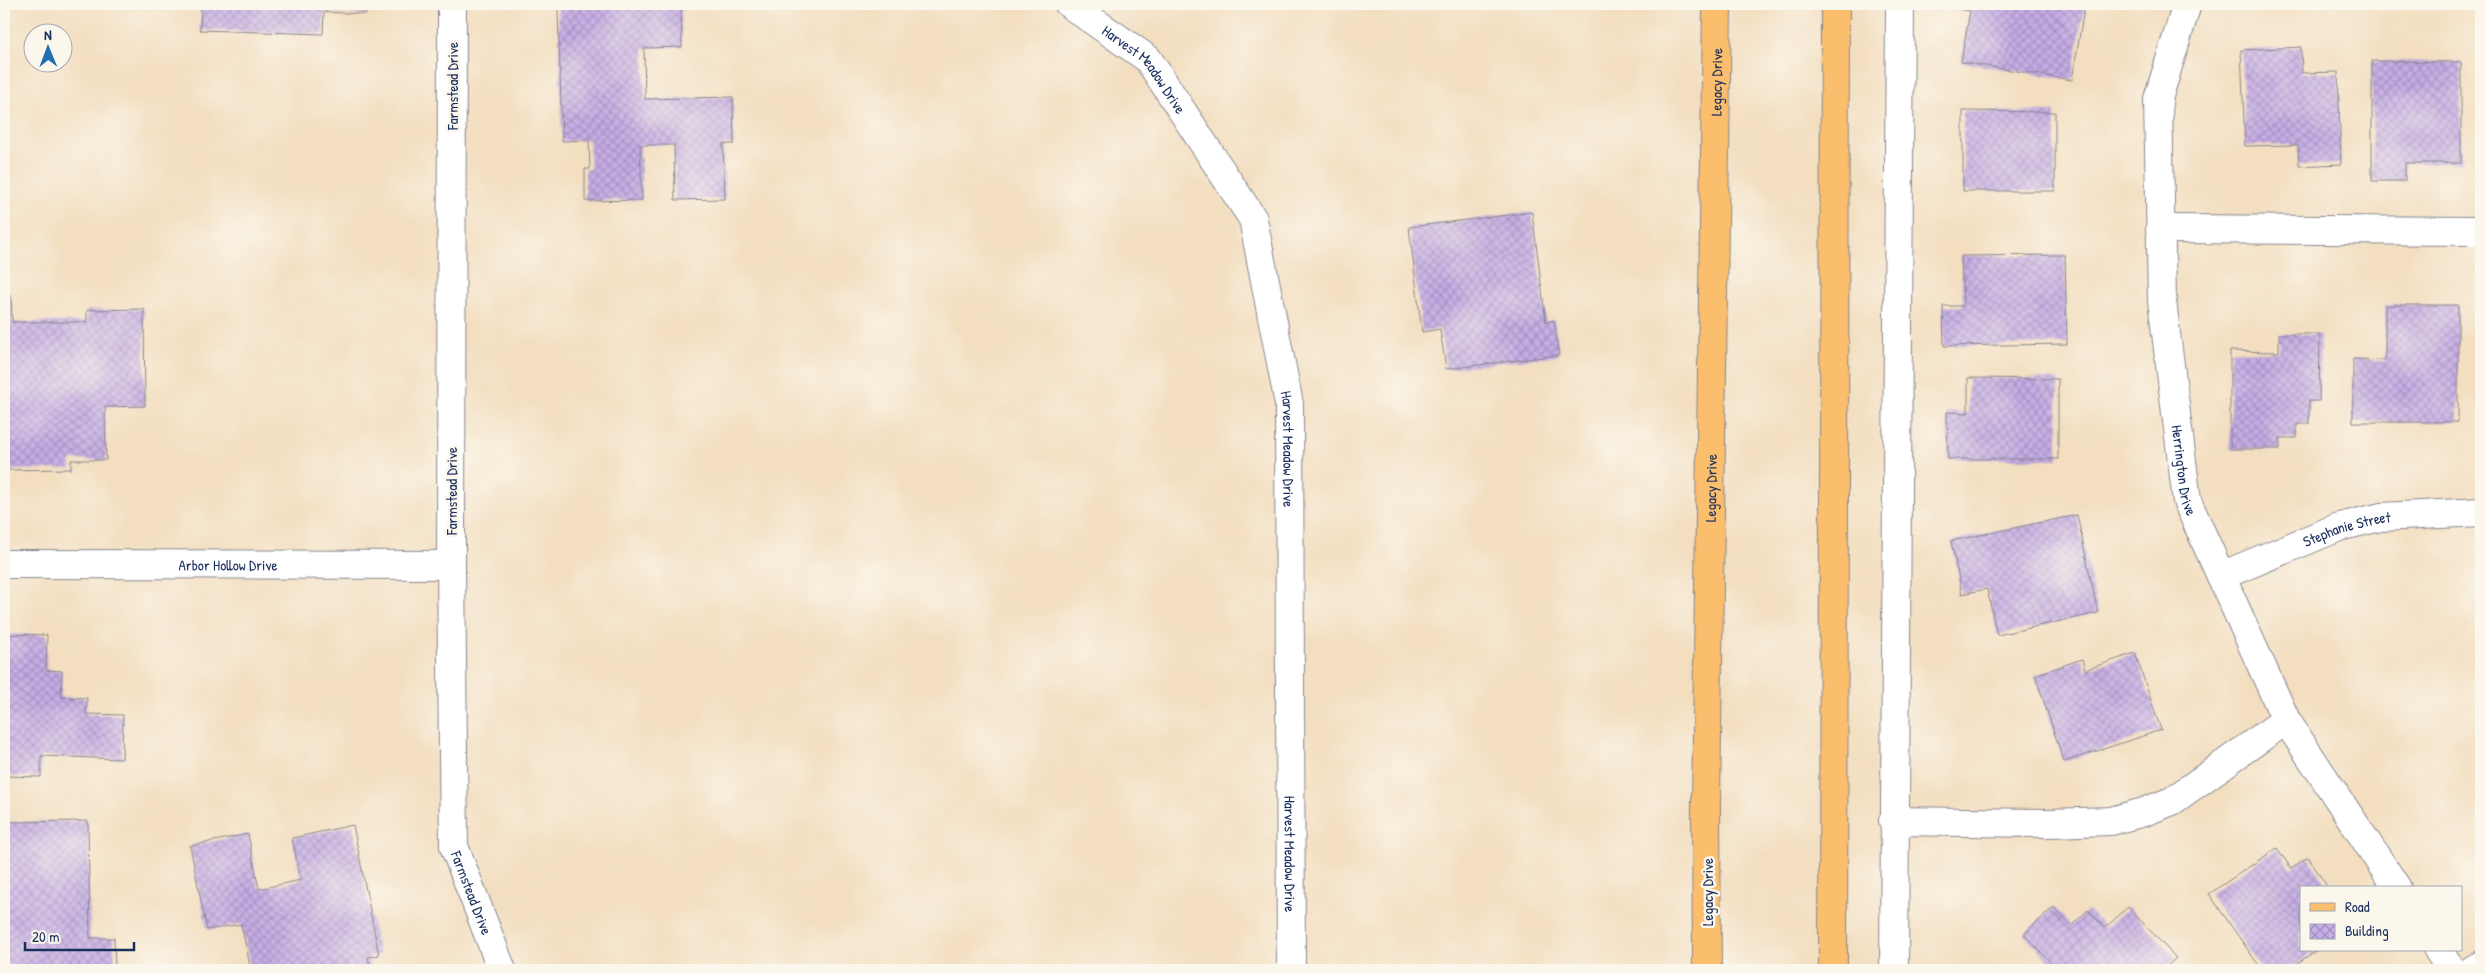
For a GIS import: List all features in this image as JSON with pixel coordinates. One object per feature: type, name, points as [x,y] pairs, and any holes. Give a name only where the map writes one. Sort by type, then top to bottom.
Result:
[{"type":"main road","name":"Legacy Drive","points":[[1707,970],[1706,805],[1717,4]]},
{"type":"main road","points":[[1833,970],[1835,4]]},
{"type":"street","name":"Farmstead Drive","points":[[452,4],[451,565],[454,846],[502,970]]},
{"type":"street","name":"Harvest Meadow Drive","points":[[1069,4],[1148,59],[1253,219],[1289,404],[1292,970]]},
{"type":"street","points":[[1894,970],[1893,821],[1900,4]]},
{"type":"street","name":"Herrington Drive","points":[[2187,4],[2158,100],[2162,301],[2187,501],[2286,720],[2396,886]]},
{"type":"street","points":[[2160,229],[2481,231]]},
{"type":"street","name":"Stephanie Street","points":[[2221,576],[2340,527],[2381,517],[2481,512]]},
{"type":"street","name":"Arbor Hollow Drive","points":[[4,564],[451,565]]},
{"type":"street","points":[[1893,821],[2048,823],[2111,821],[2144,812],[2172,801],[2286,720]]},
{"type":"street","points":[[2439,952],[2451,970]]},
{"type":"street","points":[[2472,970],[2481,965]]},
{"type":"building","points":[[201,4],[366,4],[366,14],[324,12],[323,34],[200,30]]},
{"type":"building","points":[[681,4],[682,47],[644,48],[645,99],[733,97],[734,144],[723,144],[725,199],[675,200],[674,145],[640,145],[642,200],[585,201],[585,169],[590,169],[589,140],[562,141],[558,8]]},
{"type":"building","points":[[1953,4],[2085,4],[2072,80],[1961,62],[1970,11],[1952,8]]},
{"type":"building","points":[[2301,47],[2302,73],[2338,72],[2341,164],[2299,166],[2298,145],[2245,146],[2241,50]]},
{"type":"building","points":[[2372,61],[2461,62],[2461,163],[2405,163],[2405,181],[2372,181]]},
{"type":"building","points":[[1963,111],[2055,112],[2055,191],[1963,191]]},
{"type":"building","points":[[1532,212],[1546,322],[1554,320],[1559,355],[1446,369],[1440,329],[1422,332],[1409,227]]},
{"type":"building","points":[[2065,255],[2067,344],[1944,346],[1943,306],[1963,306],[1961,256]]},
{"type":"building","points":[[11,296],[12,322],[87,322],[87,310],[144,309],[145,406],[105,407],[106,460],[71,460],[71,469],[4,470],[4,297]]},
{"type":"building","points":[[2385,305],[2458,305],[2458,422],[2353,422],[2353,359],[2385,360]]},
{"type":"building","points":[[2279,334],[2320,334],[2319,401],[2309,401],[2309,424],[2297,424],[2297,438],[2280,438],[2280,449],[2230,449],[2230,351],[2279,352]]},
{"type":"building","points":[[1968,378],[2058,379],[2058,459],[1948,459],[1947,412],[1968,413]]},
{"type":"building","points":[[2077,515],[2098,613],[1997,635],[1987,589],[1962,594],[1951,541]]},
{"type":"building","points":[[4,634],[47,635],[46,670],[62,671],[61,697],[87,698],[86,714],[123,715],[122,759],[41,756],[41,777],[4,776]]},
{"type":"building","points":[[2135,653],[2161,730],[2064,762],[2035,675],[2082,659],[2085,670]]},
{"type":"building","points":[[88,821],[90,938],[114,938],[115,969],[4,970],[5,822]]},
{"type":"building","points":[[353,825],[379,955],[368,957],[371,970],[251,970],[241,924],[207,930],[190,846],[248,834],[259,889],[301,880],[292,838]]},
{"type":"building","points":[[2277,848],[2291,868],[2308,857],[2327,886],[2300,886],[2300,952],[2314,952],[2287,970],[2262,970],[2209,894]]},
{"type":"building","points":[[2054,907],[2071,926],[2088,910],[2105,928],[2128,907],[2176,958],[2163,970],[2058,970],[2024,934]]}]
